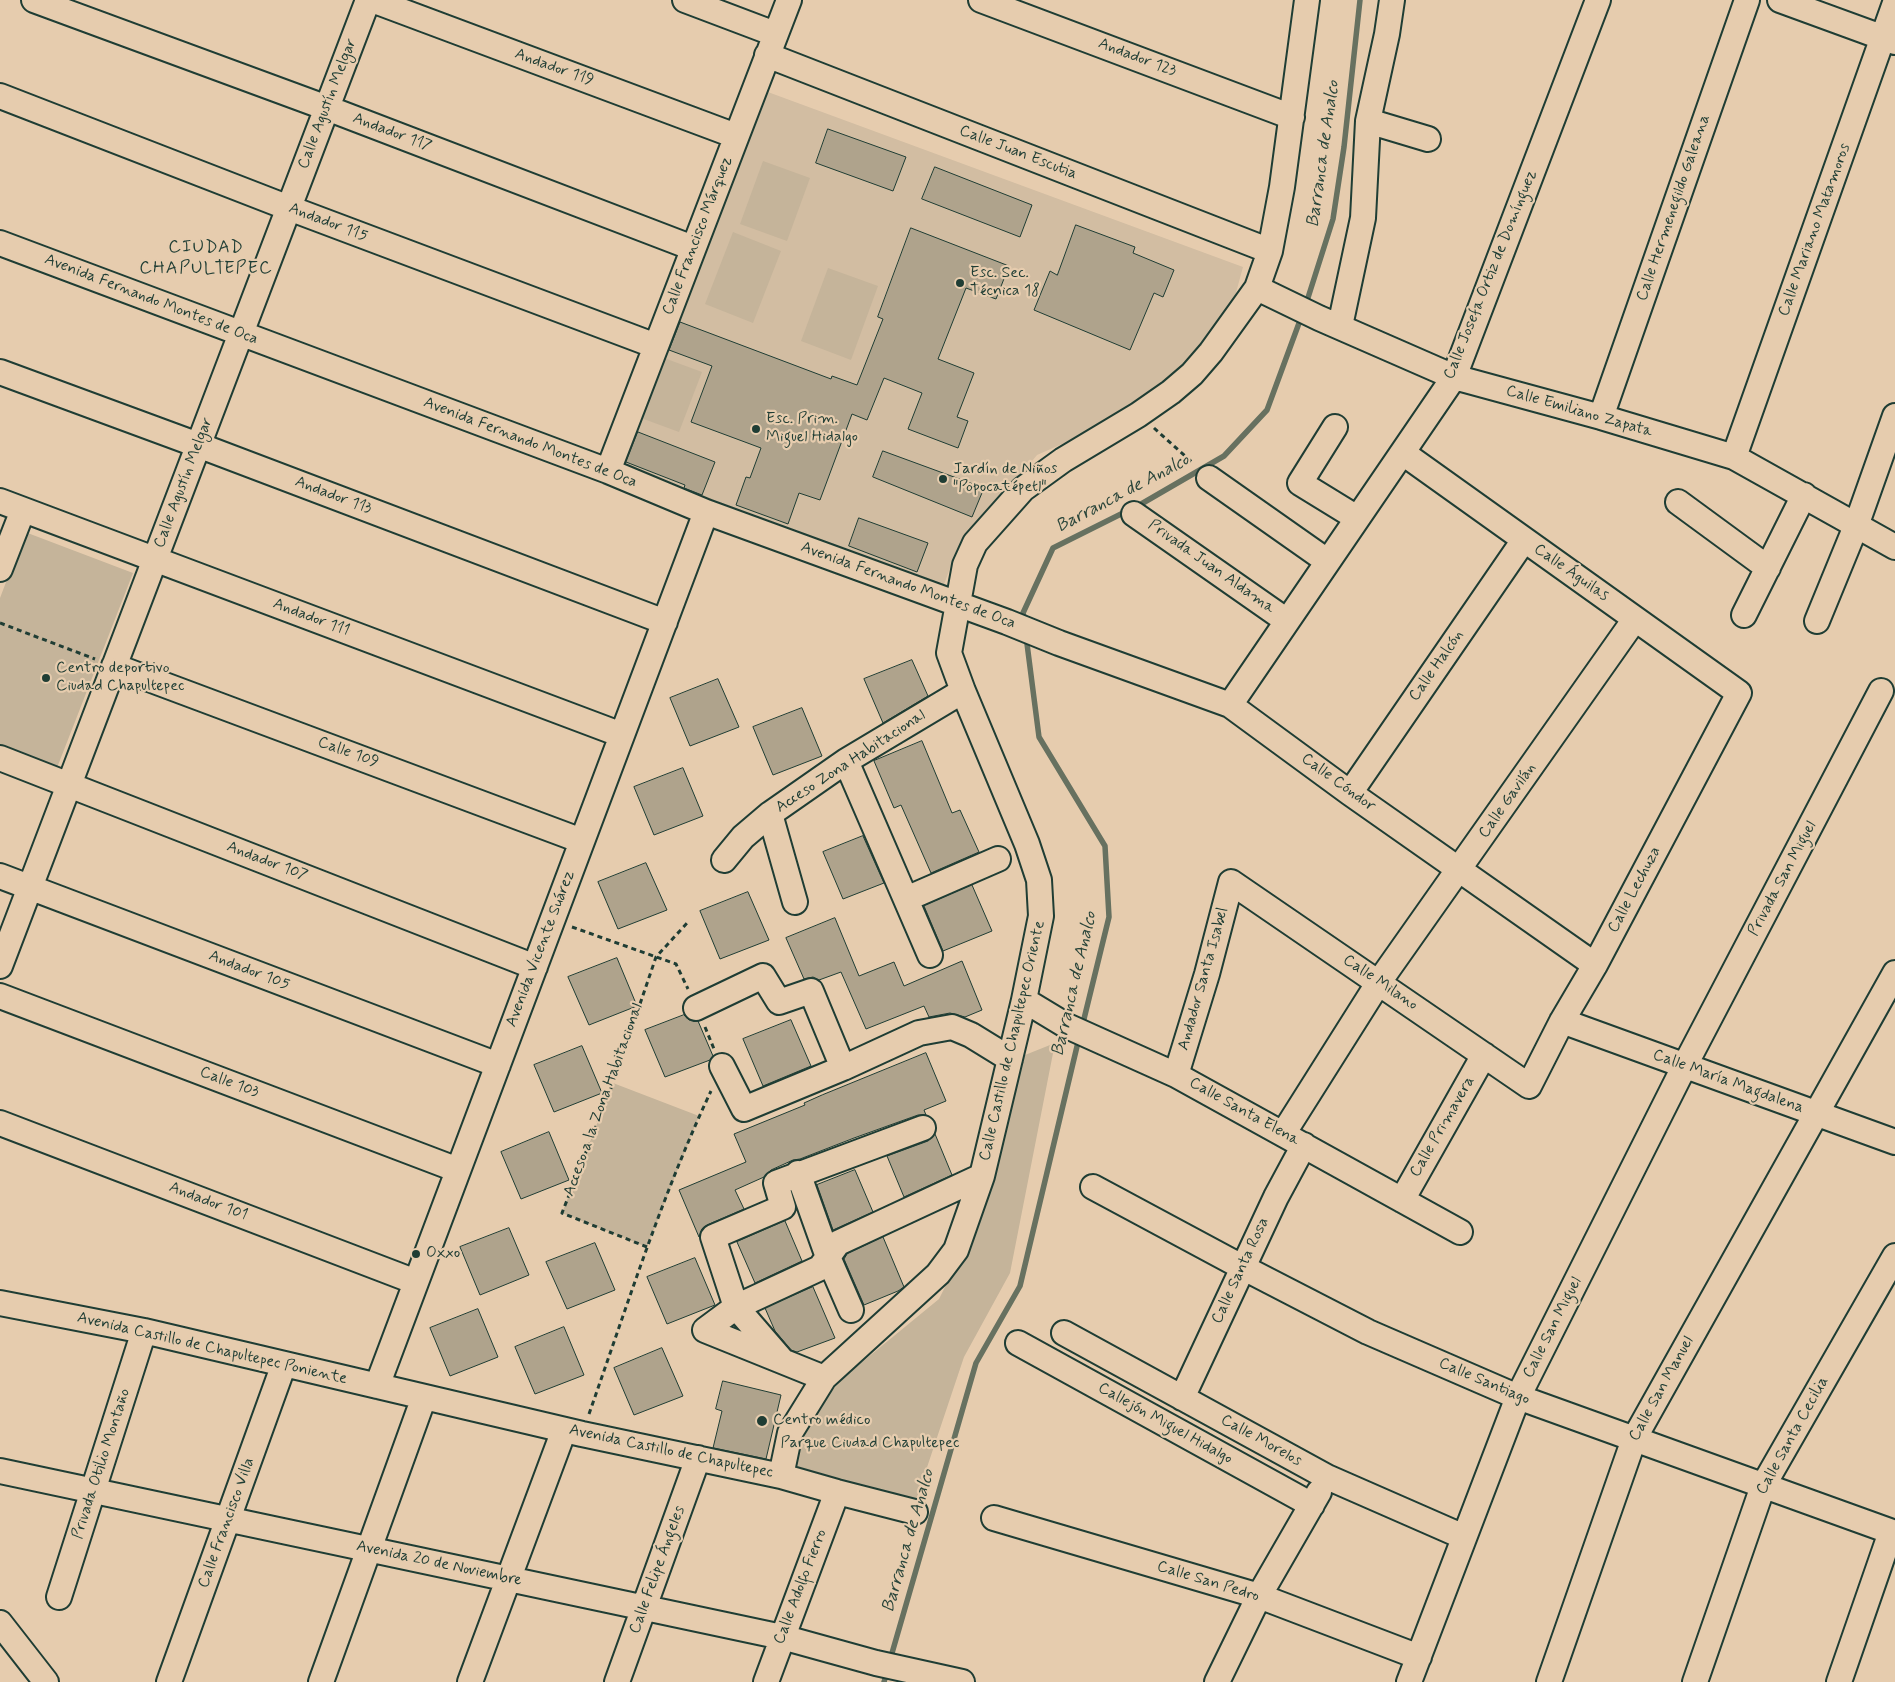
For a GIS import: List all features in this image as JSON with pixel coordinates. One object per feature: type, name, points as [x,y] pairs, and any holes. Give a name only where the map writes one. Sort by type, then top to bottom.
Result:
[{"type":"street","name":"Andador 117","points":[[34,0],[327,108],[694,248]]},
{"type":"street","name":"Calle Agustín Melgar","points":[[0,966],[327,108],[370,0]]},
{"type":"street","name":"Andador 119","points":[[370,0],[736,136]]},
{"type":"street","name":"Calle Juan Escutia","points":[[685,0],[771,45],[1270,251]]},
{"type":"street","name":"Calle Francisco Márquez","points":[[608,471],[789,0]]},
{"type":"street","name":"Andador 123","points":[[981,0],[1292,117]]},
{"type":"street","name":"Calle Castillo de Chapultepec Oriente","points":[[781,1476],[790,1433],[824,1378],[938,1274],[956,1250],[982,1176],[1024,1000],[1041,916],[1039,880],[1027,844],[962,691],[948,653],[965,565],[975,543],[1023,490],[1063,460],[1138,415],[1171,392],[1192,374],[1211,352],[1256,288],[1270,251],[1282,187],[1307,0]]},
{"type":"street","points":[[1329,322],[1364,218],[1368,121],[1387,34],[1392,0]]},
{"type":"street","name":"Calle Josefa Ortiz de Domínguez","points":[[1230,705],[1454,377],[1598,0]]},
{"type":"street","name":"Calle Hermenegildo Galeana","points":[[1601,417],[1747,0]]},
{"type":"street","points":[[1780,0],[1889,40]]},
{"type":"street","name":"Calle Mariano Matamoros","points":[[1734,457],[1889,40],[1895,3]]},
{"type":"street","name":"Andador 115","points":[[0,96],[289,208],[656,346]]},
{"type":"street","points":[[1368,121],[1428,139]]},
{"type":"street","name":"Avenida Fernando Montes de Oca","points":[[0,243],[608,471],[706,512],[1007,622],[1059,643]]},
{"type":"street","name":"Calle Emiliano Zapata","points":[[1256,288],[1290,305],[1454,377],[1601,417],[1734,457],[1895,547]]},
{"type":"street","name":"Andador 113","points":[[0,372],[665,622]]},
{"type":"street","points":[[1817,621],[1856,526],[1895,416]]},
{"type":"street","points":[[1335,427],[1300,483],[1357,518]]},
{"type":"street","name":"Calle Águilas","points":[[1403,453],[1739,693]]},
{"type":"street","points":[[1209,478],[1327,561]]},
{"type":"street","points":[[1744,615],[1804,495]]},
{"type":"street","name":"Andador 111","points":[[0,501],[622,735]]},
{"type":"street","points":[[1678,502],[1768,568]]},
{"type":"street","points":[[0,569],[23,510]]},
{"type":"street","name":"Avenida Vicente Suárez","points":[[377,1386],[706,512]]},
{"type":"street","name":"Privada Juan Aldama","points":[[1134,514],[1287,620]]},
{"type":"street","name":"Calle Halcón","points":[[1350,793],[1524,540]]},
{"type":"street","name":"Calle Gavilán","points":[[1379,982],[1460,870],[1635,619]]},
{"type":"street","name":"Calle Cóndor","points":[[1059,643],[1230,705],[1350,793],[1595,965]]},
{"type":"street","name":"Calle 109","points":[[114,666],[582,841]]},
{"type":"street","name":"Acceso Zona Habitacional","points":[[724,860],[743,837],[770,814],[846,761],[962,691]]},
{"type":"street","name":"Privada San Miguel","points":[[1684,1067],[1881,691]]},
{"type":"street","name":"Calle Lechuza","points":[[1529,1086],[1562,1021],[1595,965],[1739,693]]},
{"type":"street","name":"Andador 107","points":[[0,758],[535,967]]},
{"type":"street","points":[[846,761],[930,955]]},
{"type":"street","points":[[770,814],[795,902]]},
{"type":"street","points":[[906,899],[998,859]]},
{"type":"street","name":"Andador 105","points":[[0,876],[498,1066]]},
{"type":"street","name":"Calle Milano","points":[[1231,882],[1529,1086]]},
{"type":"street","name":"Andador Santa Isabel","points":[[1176,1075],[1207,974],[1231,882]]},
{"type":"street","name":"Calle San Manuel","points":[[1549,1682],[1634,1439],[1895,973]]},
{"type":"street","points":[[696,1008],[763,976],[778,1002],[811,991],[843,1068]]},
{"type":"street","points":[[1283,1134],[1379,982]]},
{"type":"street","name":"Calle 103","points":[[0,996],[458,1170]]},
{"type":"street","name":"Calle Santa Elena","points":[[1024,1000],[1067,1026],[1176,1075],[1460,1232]]},
{"type":"street","name":"Calle María Magdalena","points":[[1562,1021],[1684,1067],[1895,1142]]},
{"type":"street","points":[[722,1066],[744,1109],[843,1068],[919,1033],[952,1028],[971,1036],[1010,1059]]},
{"type":"street","name":"Calle Primavera","points":[[1402,1200],[1484,1055]]},
{"type":"street","name":"Calle San Miguel","points":[[1409,1682],[1518,1397],[1684,1067]]},
{"type":"street","name":"Andador 101","points":[[0,1123],[416,1282]]},
{"type":"street","points":[[784,1362],[736,1307],[712,1237],[784,1207],[776,1183],[798,1173],[923,1128]]},
{"type":"street","name":"Calle Santa Rosa","points":[[1182,1398],[1276,1197],[1304,1145]]},
{"type":"street","points":[[798,1173],[828,1257],[850,1310]]},
{"type":"street","points":[[824,1378],[705,1330],[736,1307],[820,1268],[838,1243],[982,1176]]},
{"type":"street","name":"Calle Santiago","points":[[1093,1187],[1242,1268],[1368,1332],[1518,1397],[1893,1533]]},
{"type":"street","name":"Calle Santa Cecilia","points":[[1695,1682],[1763,1486],[1895,1256]]},
{"type":"street","name":"Avenida Castillo de Chapultepec Poniente","points":[[0,1303],[144,1331],[424,1398]]},
{"type":"street","name":"Privada Otilio Montaño","points":[[59,1597],[144,1331]]},
{"type":"street","name":"Calle Morelos","points":[[1064,1333],[1326,1477],[1464,1537]]},
{"type":"street","name":"Callejón Miguel Hidalgo","points":[[1018,1343],[1312,1505]]},
{"type":"street","name":"Calle Francisco Villa","points":[[169,1682],[284,1364]]},
{"type":"street","points":[[321,1682],[424,1398]]},
{"type":"street","name":"Avenida Castillo de Chapultepec","points":[[424,1398],[781,1476],[916,1512]]},
{"type":"street","points":[[470,1682],[508,1579],[573,1432]]},
{"type":"street","name":"Calle Felipe Ángeles","points":[[617,1682],[698,1458]]},
{"type":"street","name":"Avenida 20 de Noviembre","points":[[0,1471],[782,1637],[876,1663],[962,1682]]},
{"type":"street","points":[[1217,1682],[1258,1596],[1312,1505],[1326,1477]]},
{"type":"street","name":"Calle Adolfo Fierro","points":[[766,1682],[836,1492]]},
{"type":"street","name":"Calle San Pedro","points":[[994,1518],[1258,1596],[1419,1656]]},
{"type":"street","points":[[1839,1682],[1893,1533]]},
{"type":"street","points":[[0,1623],[46,1682]]},
{"type":"path","points":[[1138,415],[1178,450]]},
{"type":"path","points":[[0,623],[114,666]]},
{"type":"path","points":[[552,920],[676,964],[722,1066],[699,1116],[573,1432]]},
{"type":"path","points":[[656,957],[688,922]]},
{"type":"path","name":"Acceso a la Zona Habitacional","points":[[648,1247],[562,1213],[613,1083],[656,957]]},
{"type":"shaded area","name":"Esc. Sec. Técnica 18","points":[[757,88],[1243,267],[1234,300],[1183,371],[1132,413],[1037,455],[998,503],[973,527],[957,549],[942,590],[611,466]]},
{"type":"green space","points":[[763,161],[810,178],[787,241],[740,224]]},
{"type":"green space","points":[[733,232],[781,251],[753,323],[705,304]]},
{"type":"green space","points":[[828,268],[878,286],[851,360],[801,341]]},
{"type":"green space","points":[[664,358],[702,372],[679,432],[641,418]]},
{"type":"green space","name":"Centro deportivo Ciudad Chapultepec","points":[[25,532],[133,573],[53,778],[0,758],[0,598]]},
{"type":"green space","name":"Parque Ciudad Chapultepec","points":[[1055,1043],[1010,1273],[964,1357],[909,1521],[795,1471],[802,1441],[823,1400],[850,1372],[939,1299],[974,1229],[1011,1097],[1025,1055]]},
{"type":"green space","points":[[613,1083],[699,1116],[647,1247],[562,1213]]},
{"type":"building","points":[[828,129],[906,157],[893,191],[816,163]]},
{"type":"building","points":[[935,167],[1032,205],[1020,237],[922,199]]},
{"type":"building","points":[[1076,225],[1135,247],[1133,253],[1174,270],[1163,297],[1154,293],[1130,350],[1034,310],[1050,271],[1057,275]]},
{"type":"building","points":[[911,228],[1009,266],[996,299],[966,288],[938,359],[974,373],[957,417],[968,421],[958,448],[908,429],[922,393],[884,378],[867,420],[852,414],[820,500],[799,493],[788,524],[736,505],[746,477],[750,478],[761,448],[691,422],[712,366],[669,350],[680,322],[831,379],[832,376],[857,385],[883,319],[878,317]]},
{"type":"building","points":[[638,432],[715,462],[702,495],[684,488],[685,485],[626,462]]},
{"type":"building","points":[[883,451],[984,488],[972,517],[873,477]]},
{"type":"building","points":[[859,518],[928,543],[917,572],[849,546]]},
{"type":"building","points":[[912,660],[928,696],[883,723],[864,679]]},
{"type":"building","points":[[718,679],[739,727],[690,746],[670,698]]},
{"type":"building","points":[[802,708],[822,756],[773,775],[753,727]]},
{"type":"building","points":[[922,741],[952,813],[960,810],[979,852],[931,873],[901,805],[894,808],[874,761]]},
{"type":"building","points":[[683,768],[703,816],[654,835],[634,787]]},
{"type":"building","points":[[863,836],[884,883],[843,899],[823,852]]},
{"type":"building","points":[[646,863],[667,910],[618,929],[598,882]]},
{"type":"building","points":[[972,885],[992,931],[943,951],[924,906]]},
{"type":"building","points":[[748,892],[769,940],[720,959],[700,911]]},
{"type":"building","points":[[835,918],[859,976],[894,962],[904,986],[962,961],[982,1010],[965,1017],[950,1013],[929,1017],[924,1006],[866,1029],[841,972],[819,980],[813,977],[804,979],[786,938]]},
{"type":"building","points":[[617,958],[637,1006],[589,1025],[568,977]]},
{"type":"building","points":[[684,1015],[689,1020],[698,1021],[713,1056],[710,1060],[665,1077],[645,1030]]},
{"type":"building","points":[[791,1020],[811,1066],[763,1086],[743,1039]]},
{"type":"building","points":[[582,1046],[602,1093],[554,1112],[534,1065]]},
{"type":"building","points":[[926,1053],[946,1101],[924,1110],[926,1115],[918,1115],[793,1160],[771,1170],[764,1177],[735,1190],[744,1209],[707,1225],[702,1229],[699,1237],[679,1190],[746,1162],[734,1134],[805,1105],[804,1103],[822,1095]]},
{"type":"building","points":[[549,1132],[569,1180],[521,1199],[501,1152]]},
{"type":"building","points":[[935,1134],[952,1175],[904,1197],[887,1156],[928,1141]]},
{"type":"building","points":[[855,1170],[873,1212],[833,1230],[817,1185]]},
{"type":"building","points":[[785,1221],[802,1261],[755,1283],[737,1242]]},
{"type":"building","points":[[509,1228],[529,1275],[480,1295],[460,1247]]},
{"type":"building","points":[[883,1237],[904,1287],[864,1305],[844,1259],[847,1254]]},
{"type":"building","points":[[595,1243],[615,1290],[567,1309],[546,1262]]},
{"type":"building","points":[[695,1258],[715,1305],[667,1324],[647,1277]]},
{"type":"building","points":[[813,1287],[835,1338],[797,1352],[791,1350],[775,1331],[765,1308]]},
{"type":"building","points":[[478,1309],[498,1357],[450,1376],[430,1328]]},
{"type":"building","points":[[564,1327],[584,1375],[535,1394],[515,1347]]},
{"type":"building","points":[[662,1348],[683,1396],[634,1415],[614,1368]]},
{"type":"building","name":"Centro médico","points":[[723,1381],[781,1395],[766,1459],[713,1448],[722,1411],[716,1409]]},
{"type":"waterway","name":"Barranca de Analco","points":[[1306,304],[1333,219],[1344,147],[1360,0]]},
{"type":"waterway","name":"Barranca de Analco","points":[[1136,507],[1224,456],[1267,410],[1302,315]]},
{"type":"waterway","name":"Barranca de Analco","points":[[1025,621],[1023,613],[1053,548],[1127,511]]},
{"type":"waterway","name":"Barranca de Analco","points":[[1026,636],[1039,737],[1105,846],[1109,917],[1082,1027]]},
{"type":"waterway","name":"Barranca de Analco","points":[[890,1660],[976,1363],[1020,1286],[1079,1038]]},
{"type":"waterway","name":"Barranca de Analco","points":[[884,1682],[887,1672]]},
{"type":"place","name":"Esc. Sec. Técnica 18","points":[[960,283]]},
{"type":"place","name":"Esc. Prim. Miguel Hidalgo","points":[[756,429]]},
{"type":"place","name":"Jardín de Niños \"Popocatépetl\"","points":[[943,479]]},
{"type":"place","name":"Centro deportivo Ciudad Chapultepec","points":[[46,678]]},
{"type":"place","name":"Oxxo","points":[[416,1254]]},
{"type":"place","name":"Centro médico","points":[[762,1421]]},
{"type":"district","name":"CIUDAD CHAPULTEPEC","points":[[206,258]]}]
